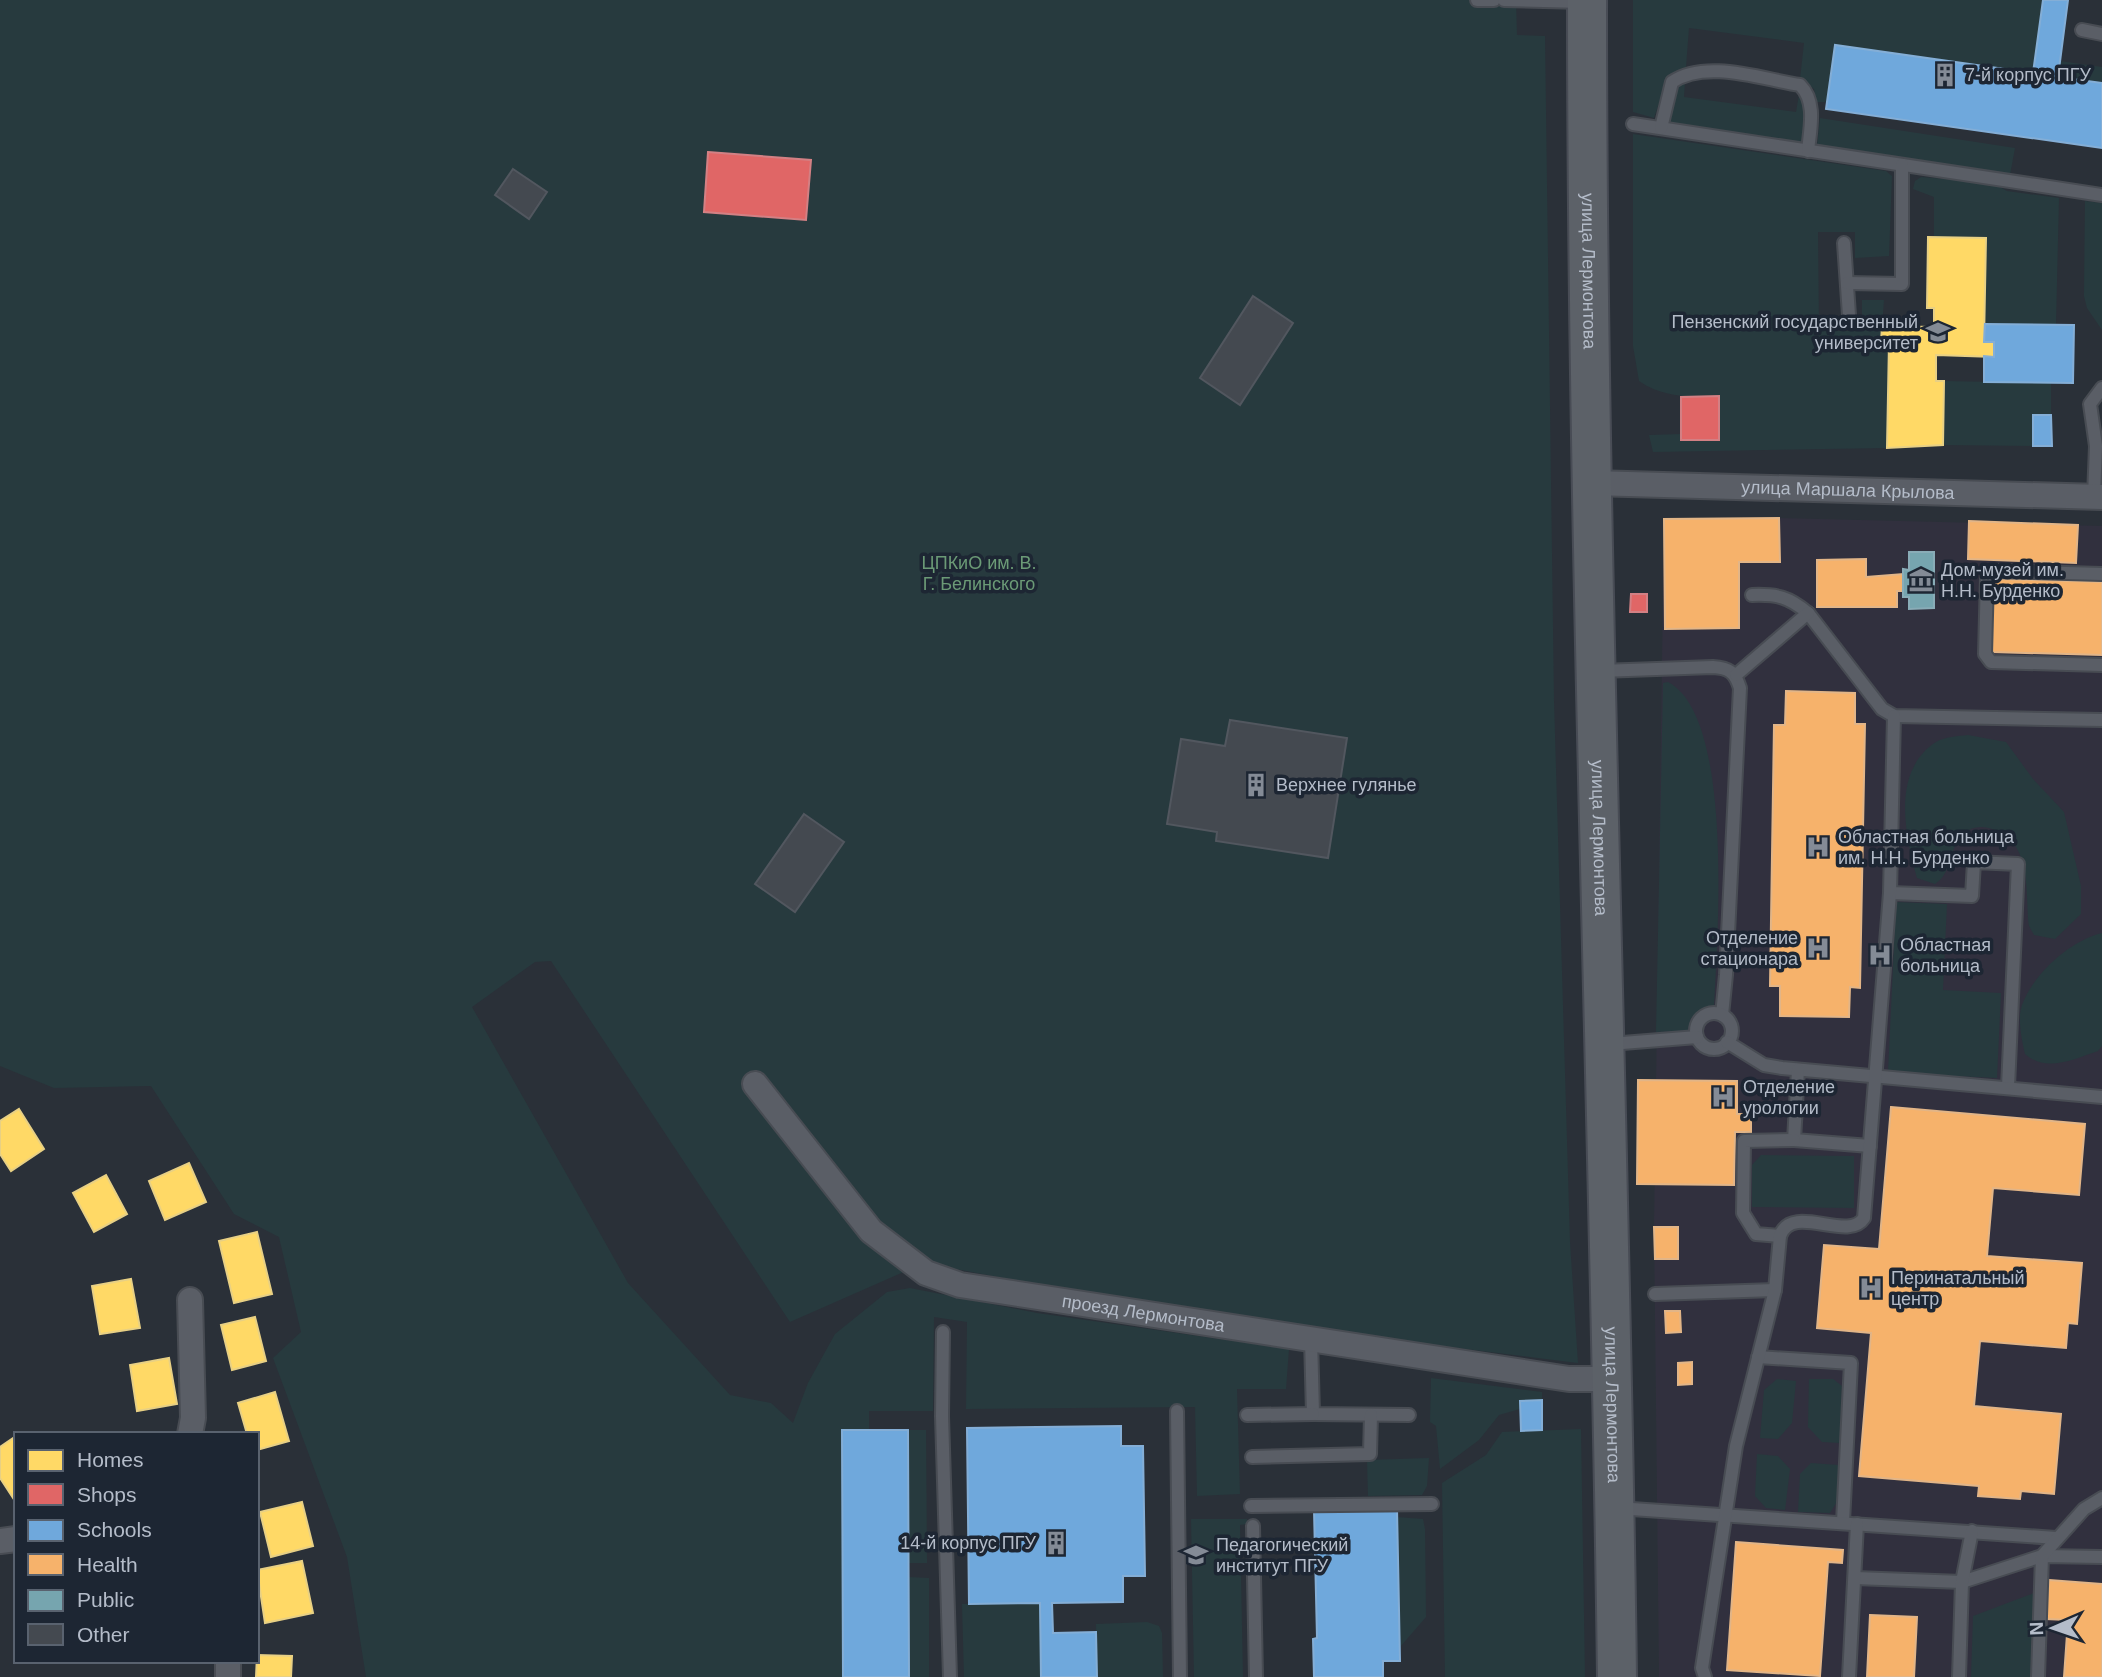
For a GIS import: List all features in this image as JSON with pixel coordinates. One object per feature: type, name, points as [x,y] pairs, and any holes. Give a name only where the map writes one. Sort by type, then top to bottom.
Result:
[{"type":"main road","name":"улица Лермонтова","points":[[1587,1],[1602,1045],[1616,1295],[1614,1379],[1617,1677]]},
{"type":"street","name":"улица Маршала Крылова","points":[[1592,483],[2098,497]]},
{"type":"street","name":"проезд Лермонтова","points":[[755,1084],[871,1231],[890,1248],[934,1276],[960,1285],[1569,1379],[1614,1379]]},
{"type":"street","points":[[190,1300],[193,1418],[190,1432]]},
{"type":"lane","points":[[1477,0],[1494,0]]},
{"type":"lane","points":[[1504,0],[1587,1]]},
{"type":"lane","points":[[2082,30],[2102,34]]},
{"type":"lane","points":[[1661,128],[1672,82],[1686,73],[1731,74],[1800,85],[1807,92],[1811,112],[1808,151]]},
{"type":"lane","points":[[1633,124],[2102,195]]},
{"type":"lane","points":[[1847,283],[1902,284],[1902,165]]},
{"type":"lane","points":[[1844,243],[1849,315]]},
{"type":"lane","points":[[2098,497],[2096,446],[2090,404],[2102,388]]},
{"type":"lane","points":[[2102,574],[1994,572],[1987,577],[1985,654],[1991,662],[2102,665]]},
{"type":"lane","points":[[1752,595],[1786,596],[1808,613],[1882,709],[1894,716],[2102,720]]},
{"type":"lane","points":[[1736,675],[1808,613]]},
{"type":"lane","points":[[1595,671],[1726,668],[1736,675],[1739,702],[1722,1015],[1731,1027],[1727,1042],[1719,1048],[1709,1048],[1697,1037],[1602,1045]]},
{"type":"lane","points":[[1705,1677],[1702,1668],[1736,1446],[1775,1290],[1782,1230],[1794,1222],[1853,1226],[1861,1223],[1870,1146],[1890,892],[1894,716]]},
{"type":"lane","points":[[1890,892],[1972,897],[1974,862],[2018,864],[2008,1087]]},
{"type":"lane","points":[[1697,1037],[1697,1025],[1704,1016],[1722,1015]]},
{"type":"lane","points":[[1727,1042],[1764,1065],[1798,1070],[2102,1097]]},
{"type":"lane","points":[[1794,1140],[1798,1070]]},
{"type":"lane","points":[[1780,1236],[1756,1234],[1743,1213],[1744,1141],[1794,1140],[1870,1146]]},
{"type":"lane","points":[[1655,1294],[1775,1290]]},
{"type":"lane","points":[[943,1332],[942,1416],[950,1677]]},
{"type":"lane","points":[[1311,1338],[1313,1414]]},
{"type":"lane","points":[[1758,1357],[1851,1363],[1843,1522]]},
{"type":"lane","points":[[1177,1411],[1180,1677]]},
{"type":"lane","points":[[1247,1415],[1409,1415]]},
{"type":"lane","points":[[1252,1457],[1370,1454],[1371,1415]]},
{"type":"lane","points":[[2038,1677],[2042,1556],[2084,1509],[2102,1498],[2102,1485]]},
{"type":"lane","points":[[1251,1506],[1432,1504]]},
{"type":"lane","points":[[1615,1508],[1725,1513],[2056,1538]]},
{"type":"lane","points":[[1849,1677],[1857,1524]]},
{"type":"lane","points":[[1253,1527],[1256,1677]]},
{"type":"lane","points":[[1959,1677],[1962,1582],[1972,1531]]},
{"type":"lane","points":[[1855,1577],[1962,1582],[2042,1556],[2102,1557]]},
{"type":"shaded area","name":"Областная больница","points":[[1779,518],[2102,526],[2102,1677],[1659,1677],[1654,1227],[1664,519]]},
{"type":"green space","name":"ЦПКиО им. В. Г. Белинского","points":[[0,0],[1516,0],[1517,35],[1545,36],[1554,701],[1570,1242],[1578,1363],[1208,1317],[924,1263],[790,1322],[551,961],[535,962],[472,1007],[628,1283],[730,1395],[771,1403],[793,1423],[808,1383],[835,1334],[887,1292],[910,1288],[1037,1313],[1289,1349],[1286,1389],[1237,1389],[1240,1494],[1197,1496],[1195,1407],[966,1409],[967,1322],[934,1317],[933,1411],[869,1411],[869,1430],[842,1431],[843,1677],[366,1677],[347,1557],[273,1358],[301,1332],[279,1237],[234,1214],[151,1086],[54,1088],[0,1066]]},
{"type":"green space","points":[[1633,0],[2043,0],[2033,73],[1827,102],[1816,102],[1814,89],[1800,79],[1804,43],[1689,28],[1686,67],[1666,83],[1654,118],[1633,112]]},
{"type":"green space","points":[[2060,61],[2102,67],[2102,83],[2058,77]]},
{"type":"green space","points":[[1685,81],[1684,97],[1796,112],[1799,95],[1807,110],[1803,145],[1668,124],[1675,90]]},
{"type":"green space","points":[[1820,118],[2015,148],[2010,175],[1817,147]]},
{"type":"green space","points":[[1633,134],[1886,171],[1892,176],[1889,256],[1855,258],[1855,232],[1818,232],[1819,331],[1862,331],[1862,300],[1884,300],[1881,341],[1889,342],[1887,448],[1653,452],[1649,435],[1681,434],[1681,440],[1718,396],[1667,393],[1639,381],[1633,346]]},
{"type":"green space","points":[[1921,177],[1993,183],[2007,191],[2059,198],[2056,324],[1985,324],[1986,238],[1934,237],[1934,197],[1913,189],[1915,181]]},
{"type":"green space","points":[[2085,201],[2102,203],[2102,330],[2087,308],[2084,296]]},
{"type":"green space","points":[[1944,381],[2051,383],[2051,415],[2033,415],[2033,446],[1943,445]]},
{"type":"green space","points":[[1668,682],[1689,703],[1704,738],[1713,783],[1717,833],[1718,934],[1714,1009],[1691,1018],[1688,1031],[1656,1032],[1663,683]]},
{"type":"green space","points":[[1968,735],[2006,742],[2033,779],[2064,812],[2081,886],[2081,914],[2055,939],[2034,935],[2029,926],[2024,868],[2013,843],[2003,834],[1985,827],[1969,830],[1956,844],[1947,869],[1935,884],[1917,878],[1909,843],[1905,805],[1912,769],[1922,754],[1936,742]]},
{"type":"green space","points":[[1896,902],[1947,904],[1943,990],[2001,993],[1997,1078],[1888,1073]]},
{"type":"green space","points":[[2102,933],[2102,1046],[2098,1051],[2060,1063],[2033,1060],[2025,1054],[2020,1030],[2022,1005],[2028,993],[2054,960],[2078,943]]},
{"type":"green space","points":[[1761,1155],[1854,1156],[1854,1208],[1752,1207],[1752,1165]]},
{"type":"green space","points":[[1431,1378],[1542,1392],[1542,1400],[1520,1401],[1520,1409],[1499,1415],[1479,1440],[1440,1469],[1436,1426],[1430,1422]]},
{"type":"green space","points":[[1777,1379],[1796,1381],[1792,1423],[1778,1439],[1760,1438],[1764,1390]]},
{"type":"green space","points":[[1809,1379],[1833,1379],[1842,1386],[1840,1443],[1822,1442],[1808,1427]]},
{"type":"green space","points":[[1581,1429],[1585,1677],[1445,1677],[1442,1483],[1486,1455],[1502,1432]]},
{"type":"green space","points":[[908,1430],[926,1430],[927,1563],[908,1563]]},
{"type":"green space","points":[[1757,1454],[1778,1456],[1790,1469],[1785,1510],[1766,1508],[1755,1496]]},
{"type":"green space","points":[[1429,1458],[1427,1486],[1422,1495],[1368,1496],[1367,1460]]},
{"type":"green space","points":[[1811,1463],[1839,1465],[1838,1500],[1830,1513],[1798,1512],[1800,1474]]},
{"type":"green space","points":[[1397,1517],[1423,1519],[1425,1529],[1426,1617],[1400,1647]]},
{"type":"green space","points":[[1191,1519],[1247,1519],[1247,1524],[1240,1525],[1243,1677],[1194,1677]]},
{"type":"green space","points":[[908,1577],[929,1578],[929,1677],[909,1677]]},
{"type":"green space","points":[[2034,1593],[2031,1677],[1971,1677],[1973,1616]]},
{"type":"green space","points":[[1040,1603],[1041,1677],[964,1677],[962,1604]]},
{"type":"green space","points":[[1147,1622],[1159,1626],[1162,1633],[1163,1677],[1097,1677],[1096,1624]]},
{"type":"building: Homes","points":[[1928,237],[1986,238],[1984,342],[1994,342],[1994,357],[1936,355],[1936,381],[1944,381],[1943,445],[1887,448],[1889,342],[1881,342],[1882,326],[1934,327],[1934,308],[1927,308]]},
{"type":"building: Homes","points":[[19,1109],[44,1149],[11,1171],[0,1154],[0,1121]]},
{"type":"building: Homes","points":[[189,1163],[206,1202],[165,1220],[149,1181]]},
{"type":"building: Homes","points":[[106,1175],[127,1214],[94,1232],[73,1193]]},
{"type":"building: Homes","points":[[257,1232],[272,1294],[234,1303],[219,1241]]},
{"type":"building: Homes","points":[[131,1279],[140,1328],[100,1334],[92,1286]]},
{"type":"building: Homes","points":[[255,1317],[266,1361],[232,1370],[221,1325]]},
{"type":"building: Homes","points":[[169,1358],[177,1404],[137,1411],[130,1365]]},
{"type":"building: Homes","points":[[275,1392],[289,1441],[259,1449],[259,1432],[246,1432],[238,1403]]},
{"type":"building: Homes","points":[[14,1439],[14,1499],[0,1478],[0,1447]]},
{"type":"building: Homes","points":[[302,1502],[313,1546],[271,1557],[260,1512]]},
{"type":"building: Homes","points":[[302,1561],[313,1613],[265,1623],[259,1570]]},
{"type":"building: Homes","points":[[259,1655],[292,1656],[291,1677],[256,1677]]},
{"type":"building: Shops","points":[[708,152],[811,160],[806,220],[704,212]]},
{"type":"building: Shops","points":[[1719,396],[1719,440],[1681,440],[1681,397]]},
{"type":"building: Shops","points":[[1631,594],[1647,594],[1647,612],[1630,612]]},
{"type":"building: Schools","name":"7-й корпус ПГУ","points":[[2043,0],[2068,0],[2058,77],[2102,83],[2102,148],[1826,109],[1835,45],[2033,73]]},
{"type":"building: Schools","points":[[1985,324],[2074,325],[2073,383],[1984,382],[1984,356],[1994,357],[1994,342],[1984,342]]},
{"type":"building: Schools","points":[[2033,415],[2051,415],[2052,446],[2033,446]]},
{"type":"building: Schools","points":[[1542,1400],[1542,1430],[1521,1431],[1520,1401]]},
{"type":"building: Schools","name":"14-й корпус ПГУ","points":[[1121,1426],[1121,1446],[1143,1446],[1145,1576],[1123,1576],[1123,1602],[1052,1603],[1053,1633],[1096,1632],[1097,1677],[1041,1677],[1040,1603],[969,1604],[967,1428]]},
{"type":"building: Schools","points":[[842,1430],[908,1430],[909,1677],[843,1677]]},
{"type":"building: Schools","points":[[1397,1508],[1400,1661],[1383,1661],[1383,1677],[1314,1677],[1313,1639],[1317,1638],[1314,1510]]},
{"type":"building: Health","points":[[1779,518],[1780,562],[1739,562],[1739,628],[1665,629],[1664,519]]},
{"type":"building: Health","points":[[1969,521],[2078,525],[2076,563],[1968,559]]},
{"type":"building: Health","points":[[1866,559],[1866,577],[1903,574],[1903,591],[1897,591],[1897,607],[1817,607],[1817,560]]},
{"type":"building: Health","points":[[1994,579],[2102,582],[2102,655],[1992,652]]},
{"type":"building: Health","points":[[1786,691],[1855,693],[1855,724],[1865,724],[1860,988],[1850,987],[1849,1017],[1780,1016],[1780,986],[1770,986],[1774,725],[1785,725]]},
{"type":"building: Health","points":[[1638,1080],[1737,1081],[1737,1114],[1751,1114],[1751,1132],[1735,1132],[1734,1185],[1637,1184]]},
{"type":"building: Health","points":[[1891,1107],[2085,1124],[2079,1195],[1993,1188],[1987,1256],[2082,1263],[2077,1324],[2068,1323],[2066,1348],[1980,1341],[1974,1406],[2061,1414],[2054,1494],[2021,1491],[2020,1499],[1978,1496],[1979,1486],[1859,1476],[1871,1333],[1817,1328],[1824,1245],[1879,1249]]},
{"type":"building: Health","points":[[1654,1227],[1678,1227],[1678,1259],[1655,1259]]},
{"type":"building: Health","points":[[1665,1311],[1680,1311],[1681,1332],[1666,1333]]},
{"type":"building: Health","points":[[1692,1362],[1692,1384],[1678,1385],[1678,1363]]},
{"type":"building: Health","points":[[1736,1542],[1843,1550],[1842,1563],[1828,1562],[1820,1676],[1727,1670]]},
{"type":"building: Health","points":[[2049,1580],[2102,1584],[2102,1677],[2064,1677],[2068,1620],[2046,1619]]},
{"type":"building: Health","points":[[1870,1615],[1917,1617],[1914,1677],[1867,1677]]},
{"type":"building: Public","points":[[1909,552],[1934,552],[1934,608],[1909,609],[1909,597],[1903,597],[1903,569],[1909,570]]},
{"type":"building: Other","points":[[513,169],[547,192],[529,219],[495,195]]},
{"type":"building: Other","points":[[1253,296],[1293,323],[1240,405],[1200,378]]},
{"type":"building: Other","name":"Верхнее гулянье","points":[[1230,720],[1347,738],[1328,858],[1216,841],[1217,832],[1167,824],[1181,739],[1225,746]]},
{"type":"building: Other","points":[[804,814],[844,842],[795,912],[755,884]]},
{"type":"place","name":"7-й корпус ПГУ","points":[[1945,75]]},
{"type":"place","name":"Пензенский государственный университет","points":[[1938,332]]},
{"type":"place","name":"Дом-музей им. Н.Н. Бурденко","points":[[1921,580]]},
{"type":"place","name":"Верхнее гулянье","points":[[1256,785]]},
{"type":"place","name":"Областная больница им. Н.Н. Бурденко","points":[[1818,847]]},
{"type":"place","name":"Отделение стационара","points":[[1818,948]]},
{"type":"place","name":"Областная больница","points":[[1880,955]]},
{"type":"place","name":"Отделение урологии","points":[[1723,1097]]},
{"type":"place","name":"Перинатальный центр","points":[[1871,1288]]},
{"type":"place","name":"14-й корпус ПГУ","points":[[1056,1543]]},
{"type":"place","name":"Педагогический институт ПГУ","points":[[1196,1555]]}]
